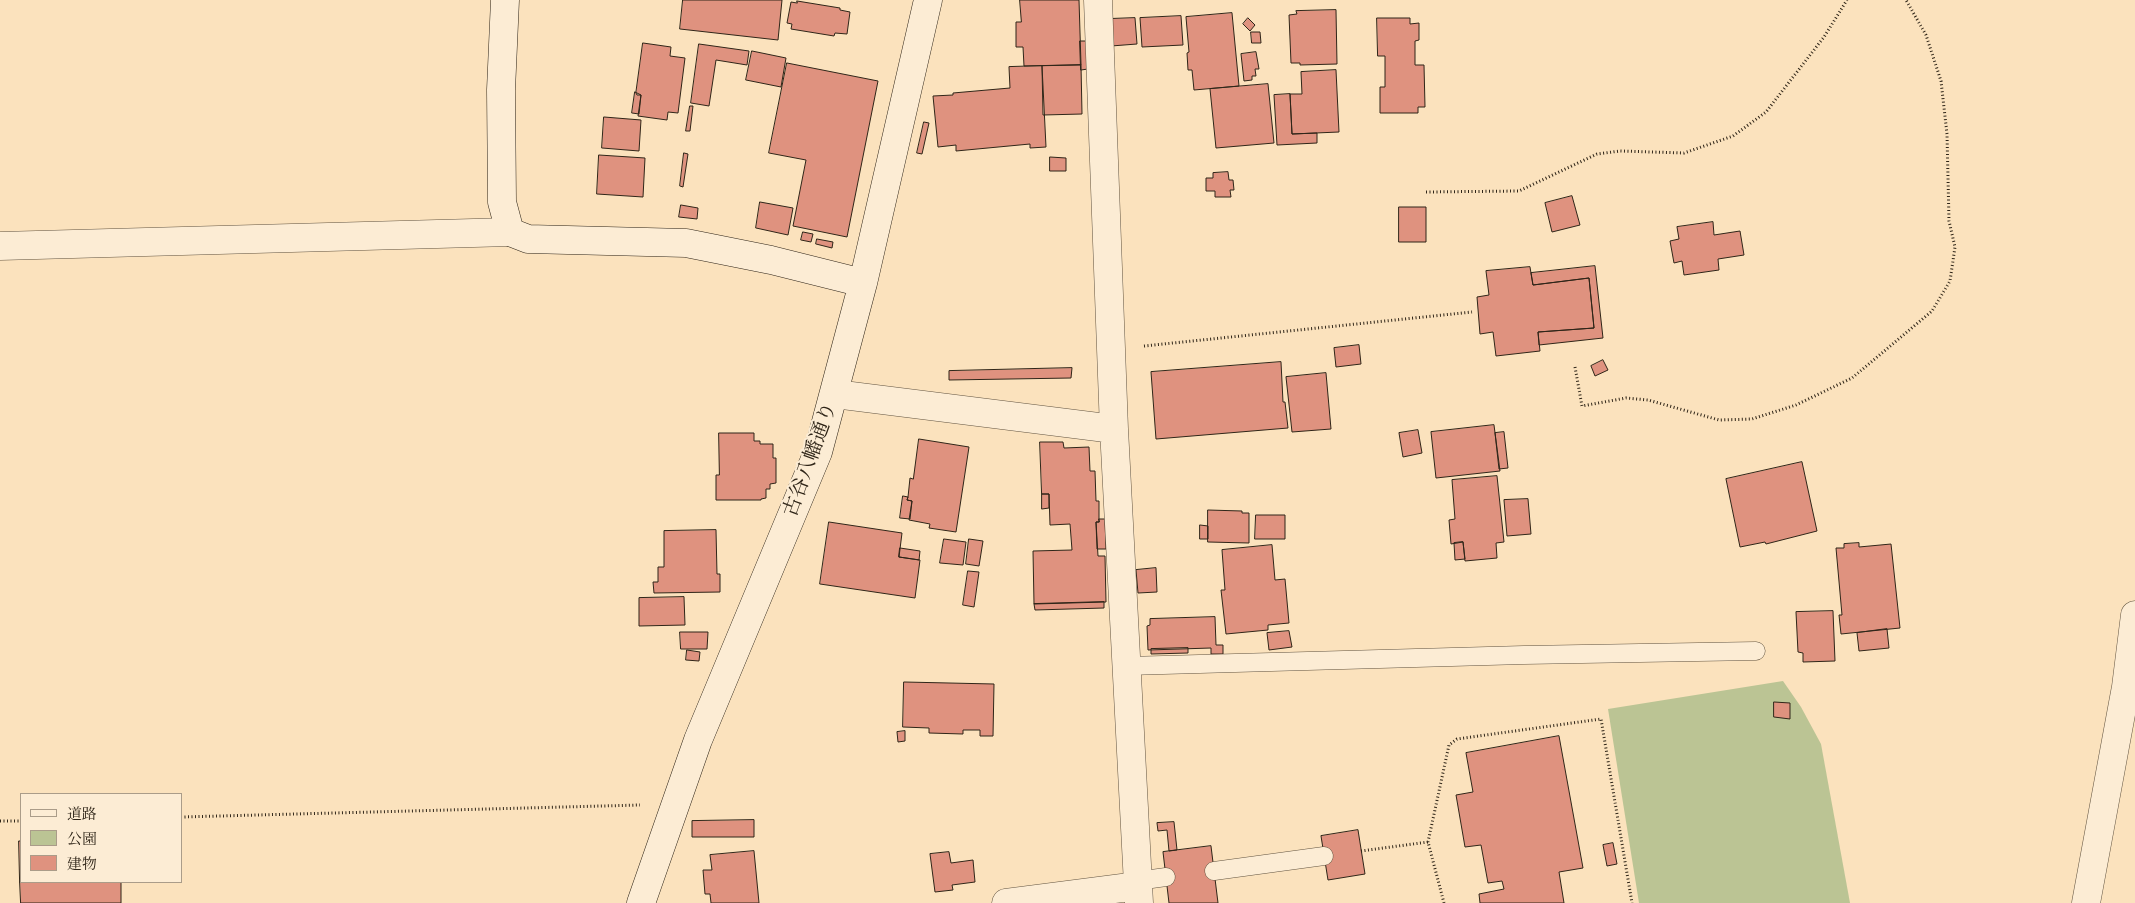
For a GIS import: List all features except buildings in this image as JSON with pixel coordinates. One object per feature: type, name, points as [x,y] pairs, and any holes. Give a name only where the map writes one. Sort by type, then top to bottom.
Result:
[{"type":"street","points":[[505,0],[501,90],[502,202],[510,232]]},
{"type":"street","name":"古谷八幡通り","points":[[641,903],[698,740],[818,452],[835,394],[863,283],[928,0]]},
{"type":"street","points":[[1006,903],[1138,890],[1128,666],[1114,429],[1098,0]]},
{"type":"street","points":[[0,246],[510,232],[528,239],[686,243],[771,260],[863,283]]},
{"type":"street","points":[[835,394],[1114,429]]},
{"type":"street","points":[[2086,903],[2126,688],[2135,615]]},
{"type":"lane","points":[[1128,666],[1534,654],[1756,651]]},
{"type":"lane","points":[[1214,871],[1324,856]]},
{"type":"lane","points":[[1138,890],[1166,877]]},
{"type":"path","points":[[1426,192],[1519,191],[1597,154],[1620,151],[1684,153],[1734,136],[1766,112],[1824,37],[1846,0]]},
{"type":"path","points":[[1574,367],[1582,406],[1626,398],[1648,400],[1719,420],[1752,419],[1796,404],[1852,378],[1932,311],[1950,281],[1955,246],[1949,221],[1947,134],[1941,81],[1926,35],[1906,0]]},
{"type":"path","points":[[1111,349],[1472,312]]},
{"type":"path","points":[[1444,903],[1428,842],[1450,744],[1457,739],[1601,719],[1632,903]]},
{"type":"path","points":[[182,817],[676,804]]},
{"type":"path","points":[[0,821],[20,821]]},
{"type":"path","points":[[1361,852],[1428,842]]},
{"type":"green space","points":[[1783,681],[1801,707],[1821,744],[1850,903],[1639,903],[1608,709]]}]
